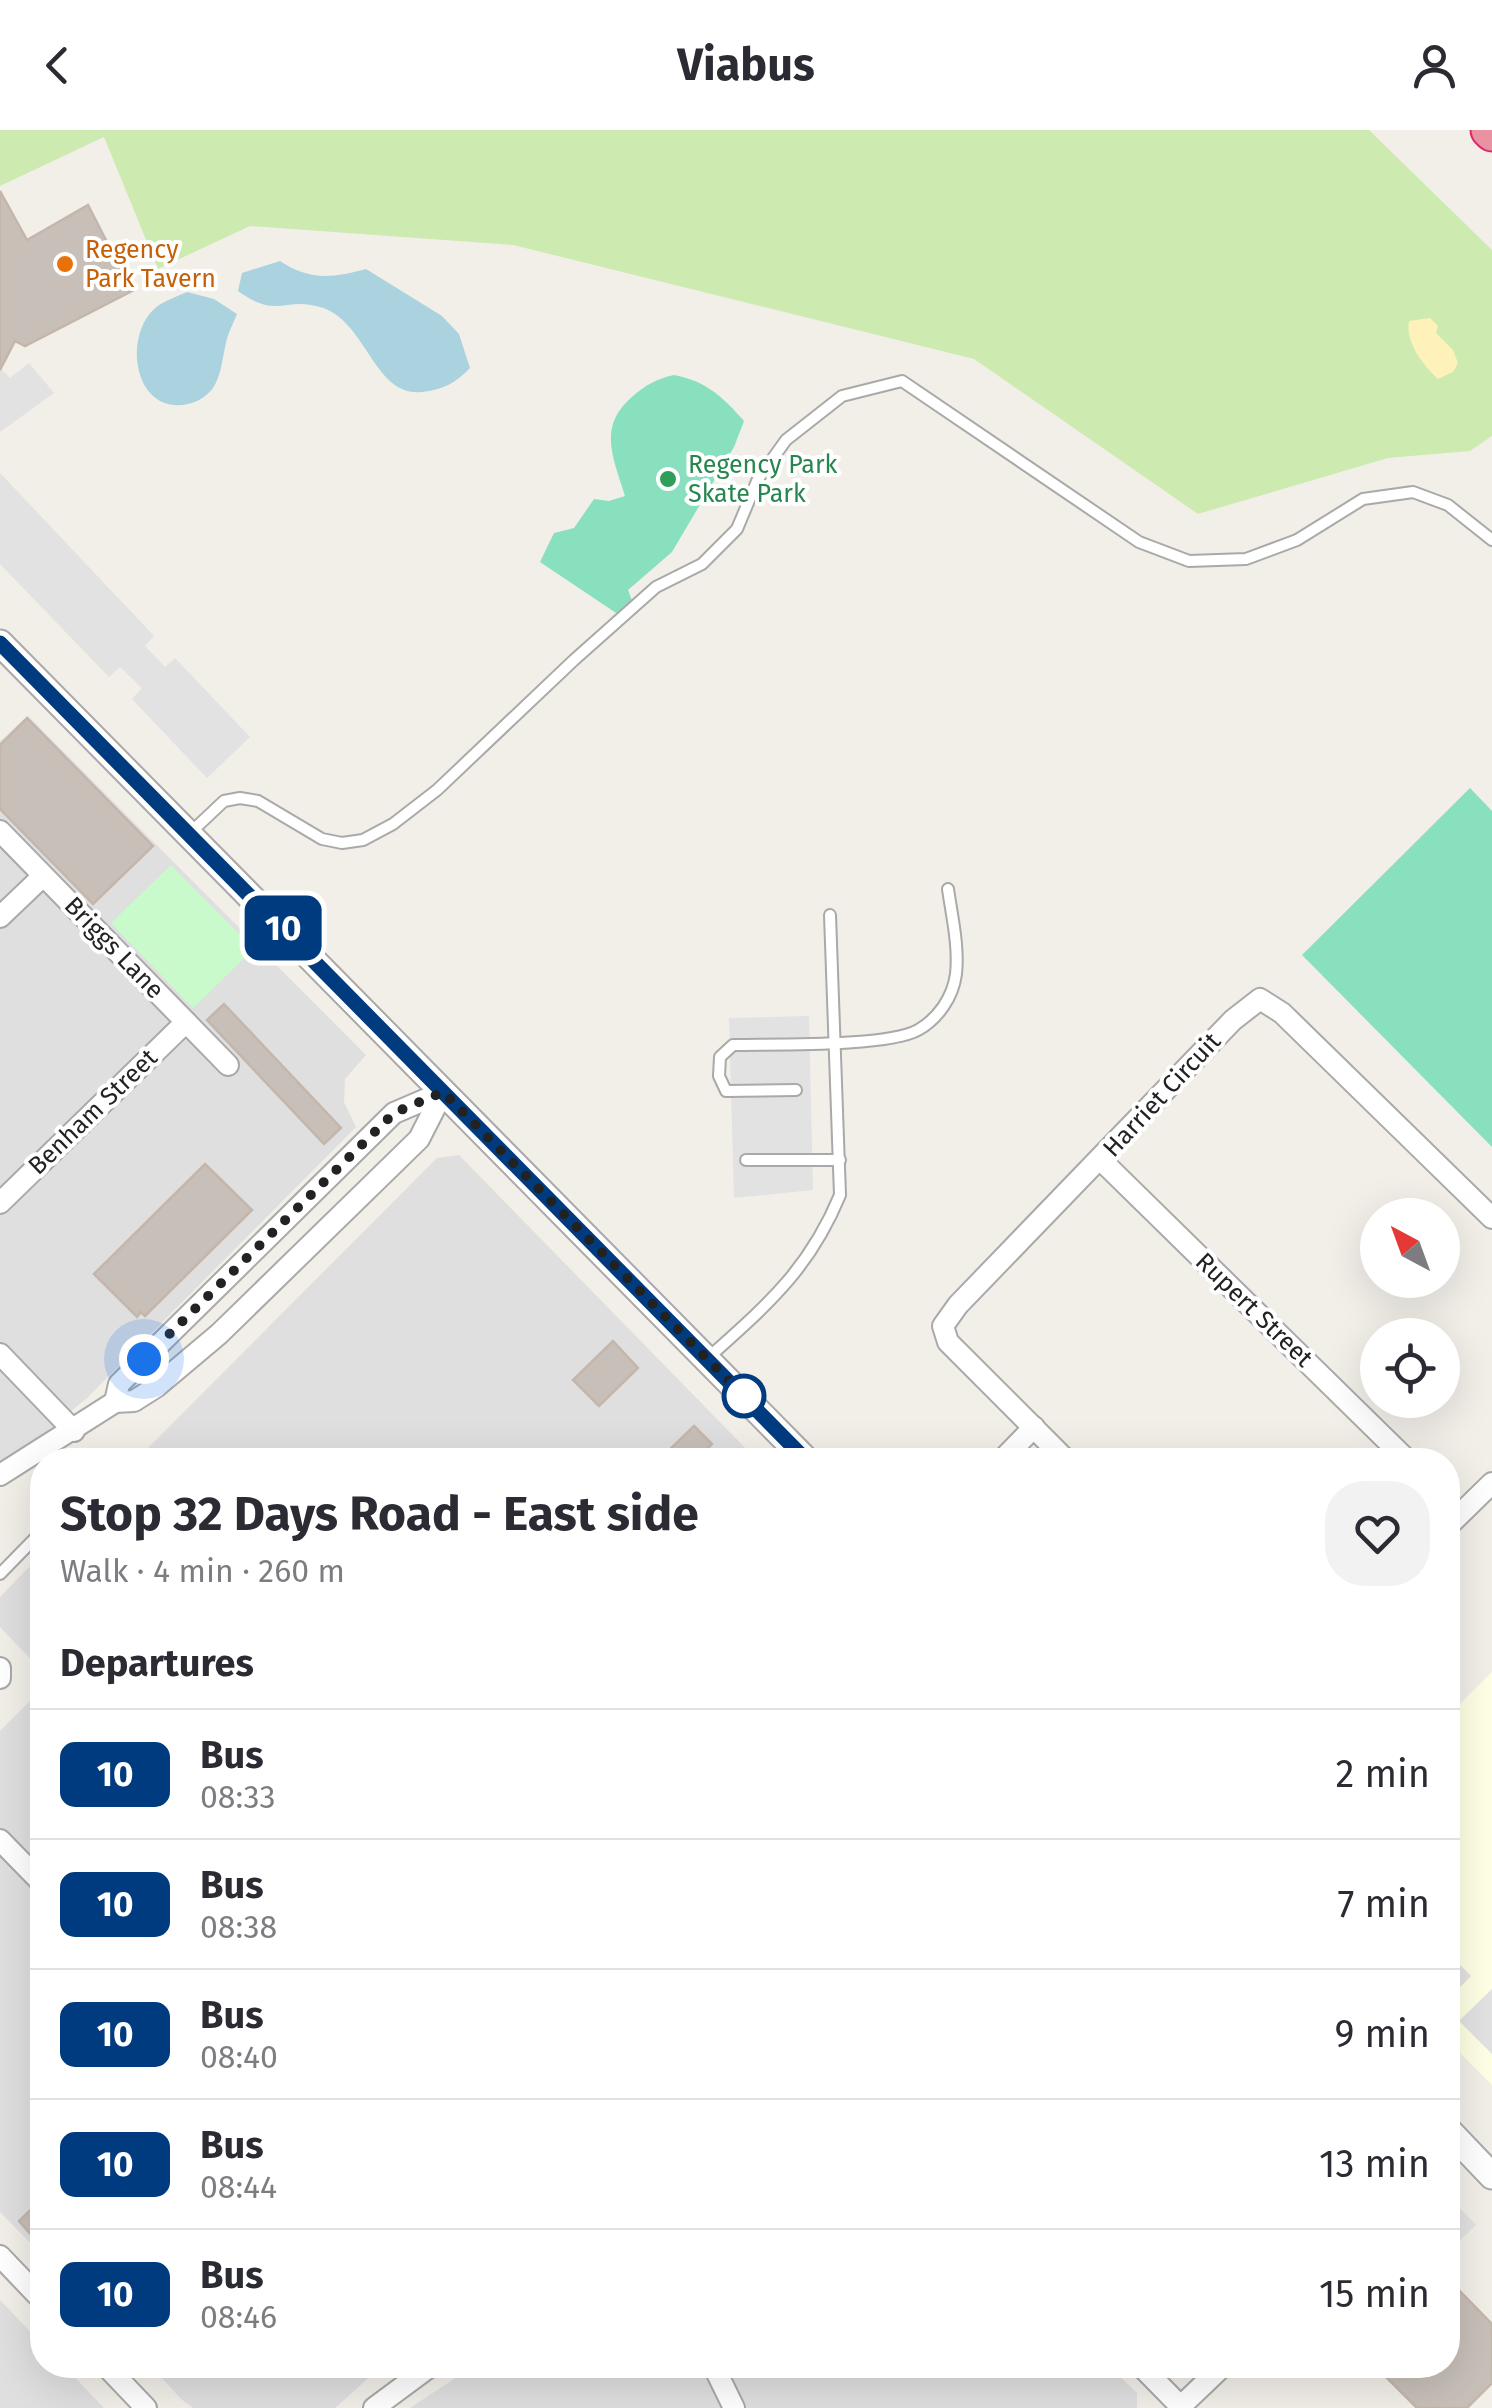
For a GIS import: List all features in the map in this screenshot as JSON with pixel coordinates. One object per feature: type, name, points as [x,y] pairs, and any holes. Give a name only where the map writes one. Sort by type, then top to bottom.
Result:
[{"type":"street","points":[[0,643],[794,1448]]},
{"type":"street","name":"Briggs Lane","points":[[0,831],[228,1065]]},
{"type":"street","points":[[0,918],[43,876]]},
{"type":"street","name":"Harriet Circuit","points":[[1054,1448],[948,1342],[943,1326],[958,1305],[1233,1020],[1260,999],[1282,1013],[1492,1218]]},
{"type":"street","name":"Benham Street","points":[[0,1203],[186,1022]]},
{"type":"street","points":[[114,1402],[118,1384],[394,1113],[443,1092]]},
{"type":"street","points":[[44,1448],[114,1402],[134,1401],[218,1334],[419,1139],[443,1092]]},
{"type":"street","points":[[351,1156],[370,1170],[373,1183]]},
{"type":"street","name":"Rupert Street","points":[[1101,1160],[1395,1448]]},
{"type":"street","points":[[0,1354],[74,1430]]},
{"type":"street","points":[[1014,1448],[1034,1428]]},
{"type":"street","points":[[0,1475],[30,1457]]},
{"type":"street","points":[[1460,1507],[1492,1483]]},
{"type":"street","points":[[0,1668],[0,1678]]},
{"type":"street","points":[[0,1840],[30,1871]]},
{"type":"street","points":[[1460,2148],[1492,2176]]},
{"type":"street","points":[[0,2256],[30,2287]]},
{"type":"street","points":[[117,2378],[146,2408]]},
{"type":"street","points":[[374,2408],[414,2378]]},
{"type":"street","points":[[719,2378],[734,2408]]},
{"type":"street","points":[[1152,2378],[1180,2407],[1210,2378]]},
{"type":"lane","points":[[189,834],[224,801],[240,798],[273,808],[322,840],[363,840],[393,824],[437,790],[656,587],[702,564],[737,529],[758,479],[786,440],[842,396],[902,381],[1140,542],[1189,561],[1246,559],[1297,540],[1363,499],[1413,492],[1448,505],[1492,540]]},
{"type":"lane","points":[[796,1090],[726,1091],[719,1076],[720,1057],[733,1045],[835,1042],[903,1036],[918,1030],[945,1004],[956,975],[948,889]]},
{"type":"lane","points":[[708,1359],[801,1268],[828,1225],[840,1195],[830,915]]},
{"type":"lane","points":[[746,1160],[840,1160]]},
{"type":"lane","points":[[0,1574],[30,1543]]},
{"type":"shaded area","points":[[29,363],[54,393],[0,432],[0,368],[10,378]]},
{"type":"shaded area","points":[[0,473],[154,636],[145,646],[165,667],[175,658],[250,737],[207,778],[132,699],[142,688],[120,667],[109,677],[0,564]]},
{"type":"shaded area","points":[[28,716],[366,1055],[345,1079],[344,1102],[356,1127],[87,1398],[24,1450],[0,1461],[0,741]]},
{"type":"shaded area","points":[[809,1016],[813,1190],[734,1198],[729,1018]]},
{"type":"shaded area","points":[[459,1155],[745,1448],[148,1448],[437,1158]]},
{"type":"shaded area","points":[[30,1566],[30,1658],[0,1627],[0,1597]]},
{"type":"shaded area","points":[[1492,1672],[1492,2085],[1460,2053],[1460,1704]]},
{"type":"shaded area","points":[[30,1701],[30,2243],[0,2212],[0,1731]]},
{"type":"shaded area","points":[[1460,1965],[1471,1976],[1460,1987]]},
{"type":"shaded area","points":[[1492,1989],[1492,2054],[1460,2022]]},
{"type":"shaded area","points":[[1460,2208],[1476,2225],[1460,2240]]},
{"type":"shaded area","points":[[0,2300],[30,2331],[30,2378],[75,2378],[104,2408],[0,2408]]},
{"type":"shaded area","points":[[162,2378],[368,2378],[335,2408],[193,2408]]},
{"type":"shaded area","points":[[455,2378],[1121,2378],[1137,2393],[1137,2408],[410,2408]]},
{"type":"green space","points":[[0,130],[1369,130],[1492,250],[1492,436],[1470,451],[1388,458],[1198,514],[974,359],[513,245],[250,226],[158,269],[104,137],[0,186]]},
{"type":"green space","name":"Regency Park Skate Park","points":[[674,375],[713,391],[744,421],[734,447],[672,552],[628,590],[634,606],[622,617],[540,562],[554,533],[574,528],[594,499],[609,501],[625,496],[611,443],[615,419],[642,389]]},
{"type":"green space","points":[[1470,788],[1492,811],[1492,1147],[1302,955]]},
{"type":"green space","points":[[171,865],[254,949],[193,1008],[111,923]]},
{"type":"sand","points":[[1430,318],[1458,363],[1453,372],[1438,379],[1416,353],[1408,329],[1409,321]]},
{"type":"water","points":[[280,261],[301,272],[322,276],[366,269],[442,316],[459,334],[470,368],[442,387],[422,392],[405,390],[392,383],[349,326],[336,315],[308,304],[263,304],[238,291],[242,273]]},
{"type":"water","points":[[187,292],[214,299],[237,314],[213,388],[195,402],[169,404],[155,397],[145,385],[137,351],[147,317],[159,305]]},
{"type":"building","points":[[0,191],[27,240],[88,205],[132,291],[25,346],[15,341],[0,370]]},
{"type":"building","points":[[27,718],[153,846],[93,904],[0,809],[0,745]]},
{"type":"building","points":[[224,1004],[341,1128],[324,1144],[207,1020]]},
{"type":"building","points":[[205,1164],[252,1210],[145,1316],[141,1312],[137,1317],[94,1274]]},
{"type":"building","points":[[613,1341],[638,1368],[599,1406],[573,1380]]},
{"type":"building","points":[[694,1426],[712,1444],[708,1448],[671,1448]]},
{"type":"building","points":[[30,2210],[30,2233],[19,2221]]},
{"type":"building","points":[[1460,2291],[1492,2324],[1492,2383],[1467,2408],[1417,2408],[1387,2378],[1460,2378]]},
{"type":"bus line","name":"10","points":[[0,643],[795,1448]]},
{"type":"place","name":"Regency Park Tavern","points":[[65,264]]},
{"type":"place","name":"Regency Park Skate Park","points":[[668,479]]},
{"type":"route","points":[[144,1359],[394,1113],[443,1092],[744,1396]]}]
